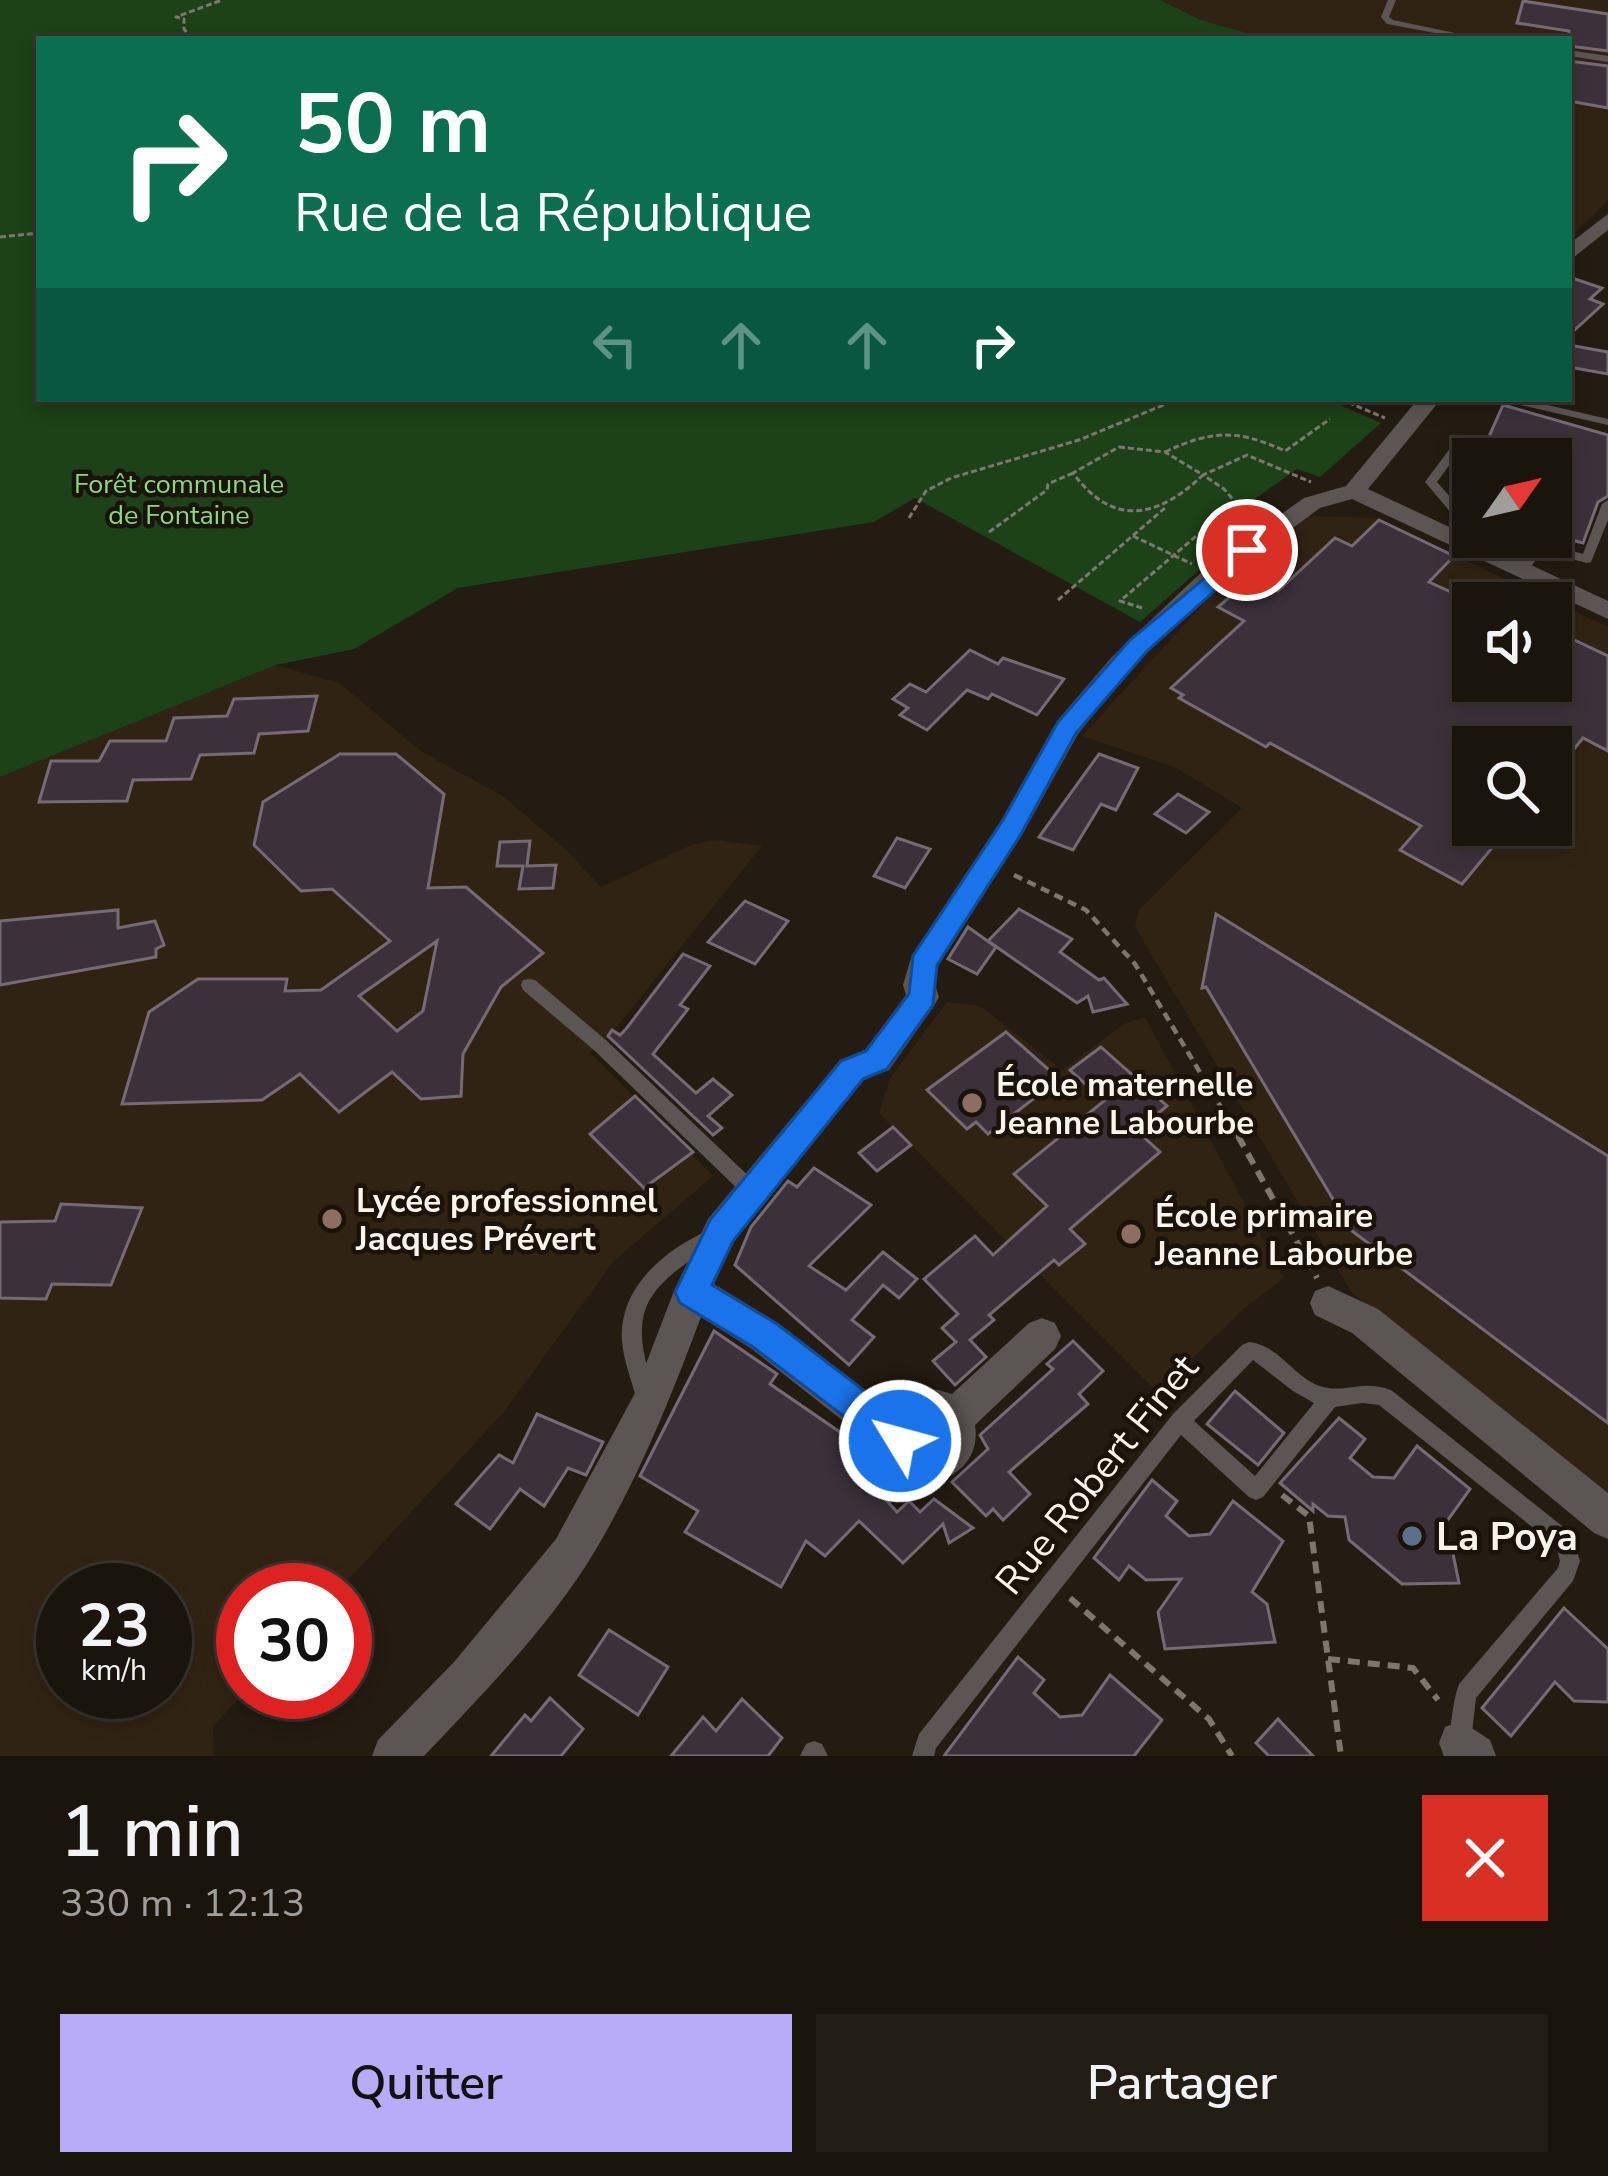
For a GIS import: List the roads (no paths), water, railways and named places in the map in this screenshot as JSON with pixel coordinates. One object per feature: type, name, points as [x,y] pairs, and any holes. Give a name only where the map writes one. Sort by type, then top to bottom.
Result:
[{"type":"street","points":[[1572,252],[1608,220]]},
{"type":"street","points":[[394,1756],[470,1677],[570,1552],[649,1405],[692,1292],[722,1230],[852,1070],[877,1060],[923,997],[923,964],[1066,728],[1120,664],[1218,571],[1312,502],[1354,491],[1428,402]]},
{"type":"street","points":[[1354,491],[1608,611]]},
{"type":"street","points":[[1322,1288],[1608,1519]]},
{"type":"street","points":[[692,1292],[765,1336],[921,1462],[941,1462],[955,1448],[952,1420],[1042,1336]]},
{"type":"lane","points":[[1392,0],[1385,17],[1390,22],[1464,36]]},
{"type":"lane","points":[[1572,53],[1608,59]]},
{"type":"lane","points":[[1520,402],[1608,422]]},
{"type":"lane","points":[[1452,453],[1431,482],[1435,492],[1452,505]]},
{"type":"lane","points":[[1572,555],[1587,559],[1608,504]]},
{"type":"lane","points":[[1522,571],[1531,558]]},
{"type":"lane","points":[[530,985],[754,1192]]},
{"type":"lane","points":[[649,1405],[629,1352],[631,1311],[670,1262],[722,1230]]},
{"type":"lane","name":"Rue Robert Finet","points":[[923,1756],[927,1742],[1180,1421],[1249,1351],[1260,1352],[1313,1393],[1330,1398],[1355,1391],[1384,1397],[1564,1540],[1570,1561],[1566,1574],[1467,1692],[1462,1742]]},
{"type":"lane","points":[[1180,1421],[1256,1490],[1330,1398]]},
{"type":"place","name":"École maternelle Jeanne Labourbe","points":[[972,1103]]},
{"type":"place","name":"Lycée professionnel Jacques Prévert","points":[[332,1219]]},
{"type":"place","name":"École primaire Jeanne Labourbe","points":[[1131,1234]]},
{"type":"place","name":"La Poya","points":[[1412,1536]]},
{"type":"park label","name":"Forêt communale de Fontaine","points":[[179,500]]}]
